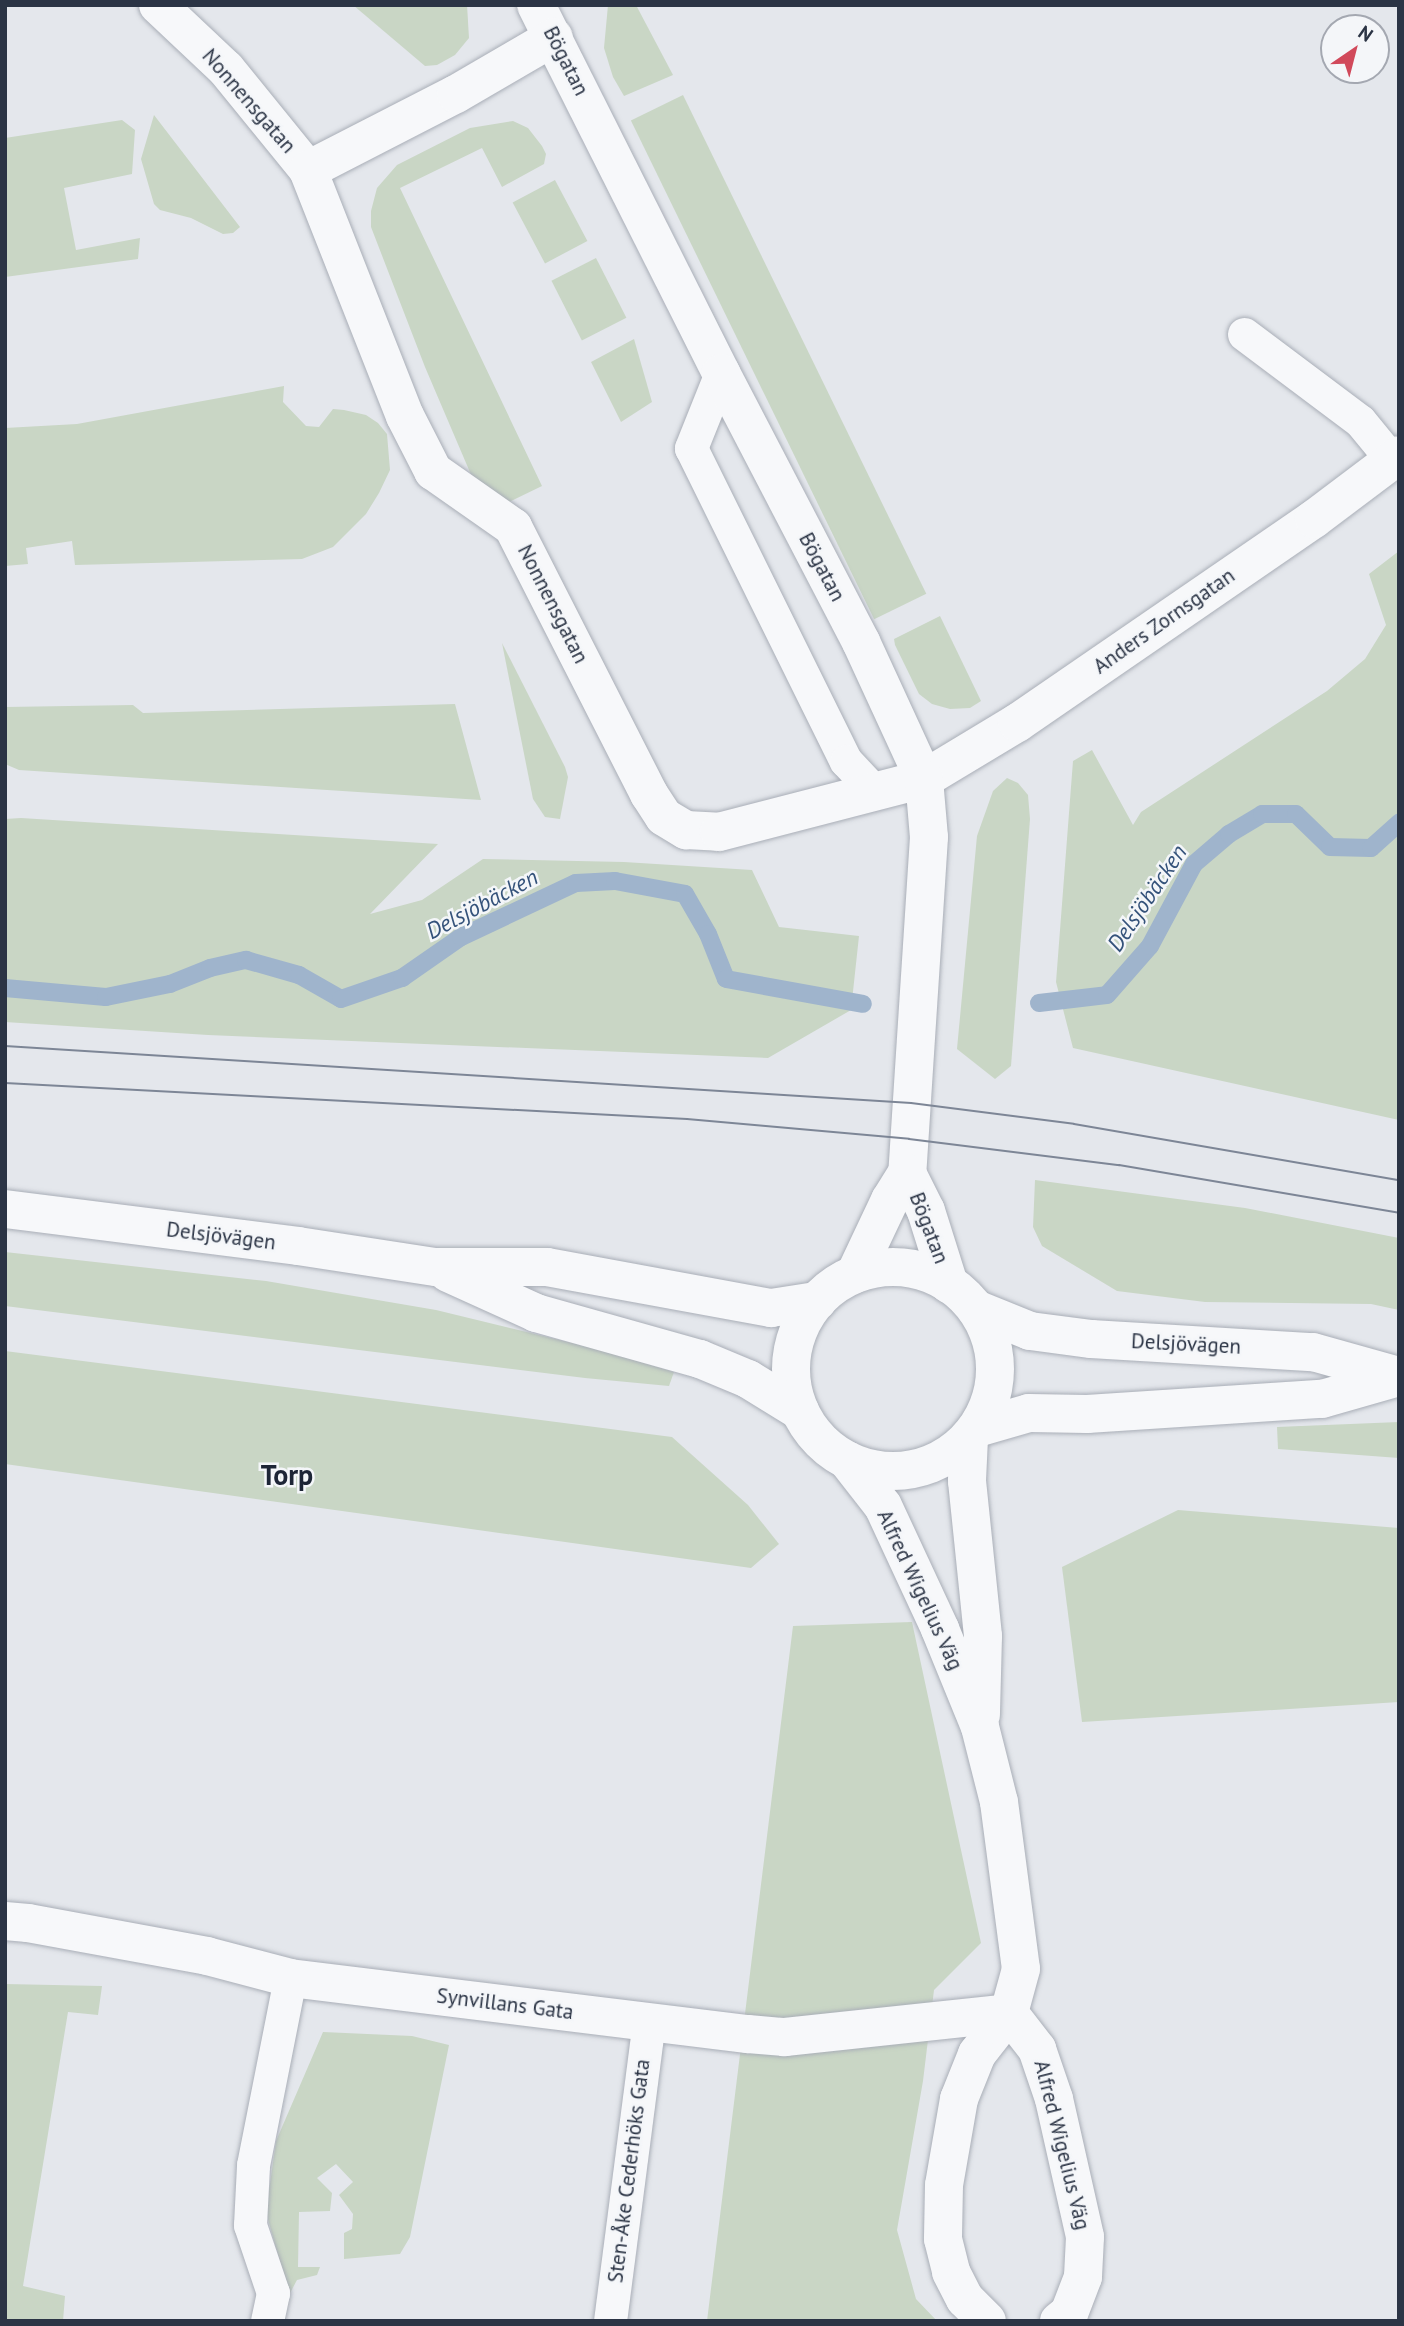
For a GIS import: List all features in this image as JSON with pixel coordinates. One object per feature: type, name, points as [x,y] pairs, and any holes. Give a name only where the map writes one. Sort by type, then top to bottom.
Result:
[{"type":"street","name":"Nonnensgatan","points":[[158,5],[226,69],[308,170],[405,416],[433,471],[513,527],[649,794],[664,817],[686,830],[719,832],[924,779]]},
{"type":"street","name":"Nonnensgatan","points":[[308,170],[456,94],[545,15]]},
{"type":"street","name":"Bögatan","points":[[545,15],[721,373],[862,642],[924,779],[929,837],[907,1173],[890,1200],[855,1275]]},
{"type":"street","name":"Anders Zornsgatan","points":[[924,779],[1017,723],[1314,519],[1396,458]]},
{"type":"street","name":"Bögatan","points":[[907,1173],[962,1296]]},
{"type":"street","name":"Delsjövägen","points":[[5,1209],[298,1246],[436,1267],[547,1267],[771,1308],[817,1301]]},
{"type":"street","name":"Delsjövägen","points":[[436,1267],[536,1313],[700,1359],[748,1380],[800,1411]]},
{"type":"street","points":[[887,1267],[918,1270],[962,1296],[992,1342],[995,1366],[989,1405],[973,1433],[938,1461],[916,1469],[895,1472],[872,1469],[847,1460],[814,1435],[800,1411],[792,1385],[793,1350],[799,1328],[817,1301],[842,1281],[887,1267]]},
{"type":"street","name":"Delsjövägen","points":[[962,1296],[1030,1331],[1091,1339],[1313,1352],[1399,1376]]},
{"type":"street","name":"Delsjövägen","points":[[973,1433],[1029,1413],[1087,1414],[1322,1399],[1399,1376]]},
{"type":"street","name":"Alfred Wigelius Väg","points":[[973,1433],[967,1481],[983,1636],[980,1727]]},
{"type":"street","name":"Alfred Wigelius Väg","points":[[847,1460],[883,1506],[940,1629],[980,1727],[999,1802],[1021,1969],[1009,2013],[977,2054],[958,2099],[944,2185],[943,2239],[951,2272],[965,2299],[986,2321]]},
{"type":"street","name":"Synvillans Gata","points":[[5,1921],[29,1923],[207,1956],[290,1978],[785,2037],[1009,2013]]},
{"type":"street","name":"Alfred Wigelius Väg","points":[[1009,2013],[1037,2049],[1055,2099],[1086,2238],[1083,2277],[1069,2313],[1059,2321]]},
{"type":"lane","points":[[1244,334],[1360,422],[1396,458]]},
{"type":"lane","points":[[721,373],[691,448],[846,761],[875,792]]},
{"type":"lane","points":[[267,2321],[273,2293],[250,2225],[253,2165],[290,1978]]},
{"type":"lane","name":"Sten-Åke Cederhöks Gata","points":[[610,2321],[649,2021]]},
{"type":"green space","points":[[353,5],[467,5],[469,38],[455,55],[437,65],[425,66]]},
{"type":"green space","points":[[608,5],[636,5],[673,75],[624,96],[613,77],[604,48]]},
{"type":"green space","points":[[683,95],[926,594],[874,619],[631,120]]},
{"type":"green space","points":[[154,115],[240,227],[233,233],[223,234],[191,218],[160,210],[154,204],[141,159]]},
{"type":"green space","points":[[122,120],[135,130],[132,174],[64,188],[76,250],[140,238],[138,259],[5,277],[5,138]]},
{"type":"green space","points":[[513,121],[528,128],[542,146],[546,154],[544,164],[502,187],[482,148],[400,188],[542,486],[509,502],[472,477],[425,367],[371,227],[371,211],[377,188],[397,165],[470,128]]},
{"type":"green space","points":[[555,180],[587,241],[545,263],[513,203]]},
{"type":"green space","points":[[596,258],[626,318],[582,340],[551,281]]},
{"type":"green space","points":[[634,339],[652,402],[621,422],[591,362]]},
{"type":"green space","points":[[284,386],[283,402],[306,426],[319,427],[333,409],[344,410],[366,415],[378,423],[387,434],[390,470],[366,514],[333,547],[302,559],[75,565],[72,541],[26,548],[28,564],[5,566],[5,428],[77,424]]},
{"type":"green space","points":[[1399,551],[1399,1120],[1073,1048],[1056,982],[1073,761],[1092,750],[1133,825],[1141,812],[1327,691],[1365,659],[1386,625],[1369,574]]},
{"type":"green space","points":[[940,616],[981,701],[970,708],[950,709],[932,704],[919,694],[895,645],[894,639]]},
{"type":"green space","points":[[502,643],[565,767],[568,777],[560,819],[545,817],[533,799]]},
{"type":"green space","points":[[455,704],[481,800],[19,770],[5,764],[5,707],[133,705],[143,713]]},
{"type":"green space","points":[[1007,778],[1018,783],[1028,795],[1030,819],[1011,1066],[995,1079],[957,1049],[977,836],[993,791]]},
{"type":"green space","points":[[5,819],[438,844],[370,914],[422,900],[483,859],[624,862],[752,870],[779,927],[859,936],[851,1010],[768,1058],[208,1035],[5,1022]]},
{"type":"green space","points":[[1035,1180],[1245,1208],[1399,1238],[1399,1310],[1371,1304],[1205,1302],[1117,1291],[1042,1246],[1033,1227]]},
{"type":"green space","points":[[5,1252],[266,1281],[436,1310],[601,1350],[674,1372],[669,1386],[585,1378],[5,1306]]},
{"type":"green space","points":[[5,1351],[672,1437],[748,1505],[779,1544],[751,1568],[5,1464]]},
{"type":"green space","points":[[1399,1422],[1399,1458],[1278,1449],[1277,1427]]},
{"type":"green space","points":[[1178,1510],[1399,1528],[1399,1702],[1082,1722],[1062,1567]]},
{"type":"green space","points":[[912,1622],[981,1943],[934,1990],[923,2081],[897,2230],[916,2299],[937,2321],[707,2321],[793,1626]]},
{"type":"green space","points":[[5,1984],[102,1986],[98,2015],[68,2012],[23,2286],[65,2296],[63,2321],[5,2321]]},
{"type":"green space","points":[[323,2032],[412,2036],[449,2045],[410,2237],[400,2254],[344,2259],[344,2233],[352,2229],[353,2214],[339,2195],[353,2182],[336,2164],[317,2178],[332,2193],[330,2211],[299,2212],[298,2267],[320,2267],[317,2275],[297,2280],[289,2295],[266,2212],[276,2141]]},
{"type":"waterway","name":"Delsjöbäcken","points":[[1039,1003],[1107,995],[1150,946],[1194,864],[1229,834],[1262,814],[1296,814],[1330,847],[1371,848],[1399,823]]},
{"type":"waterway","name":"Delsjöbäcken","points":[[5,988],[106,997],[170,984],[210,968],[246,960],[299,975],[341,999],[402,978],[461,937],[576,883],[615,881],[685,894],[708,934],[726,979],[863,1004]]},
{"type":"tram line","points":[[5,1046],[911,1103],[1074,1124],[1399,1180]]},
{"type":"tram line","points":[[5,1083],[687,1119],[909,1139],[1119,1165],[1399,1213]]},
{"type":"district","name":"Torp","points":[[287,1475]]}]
